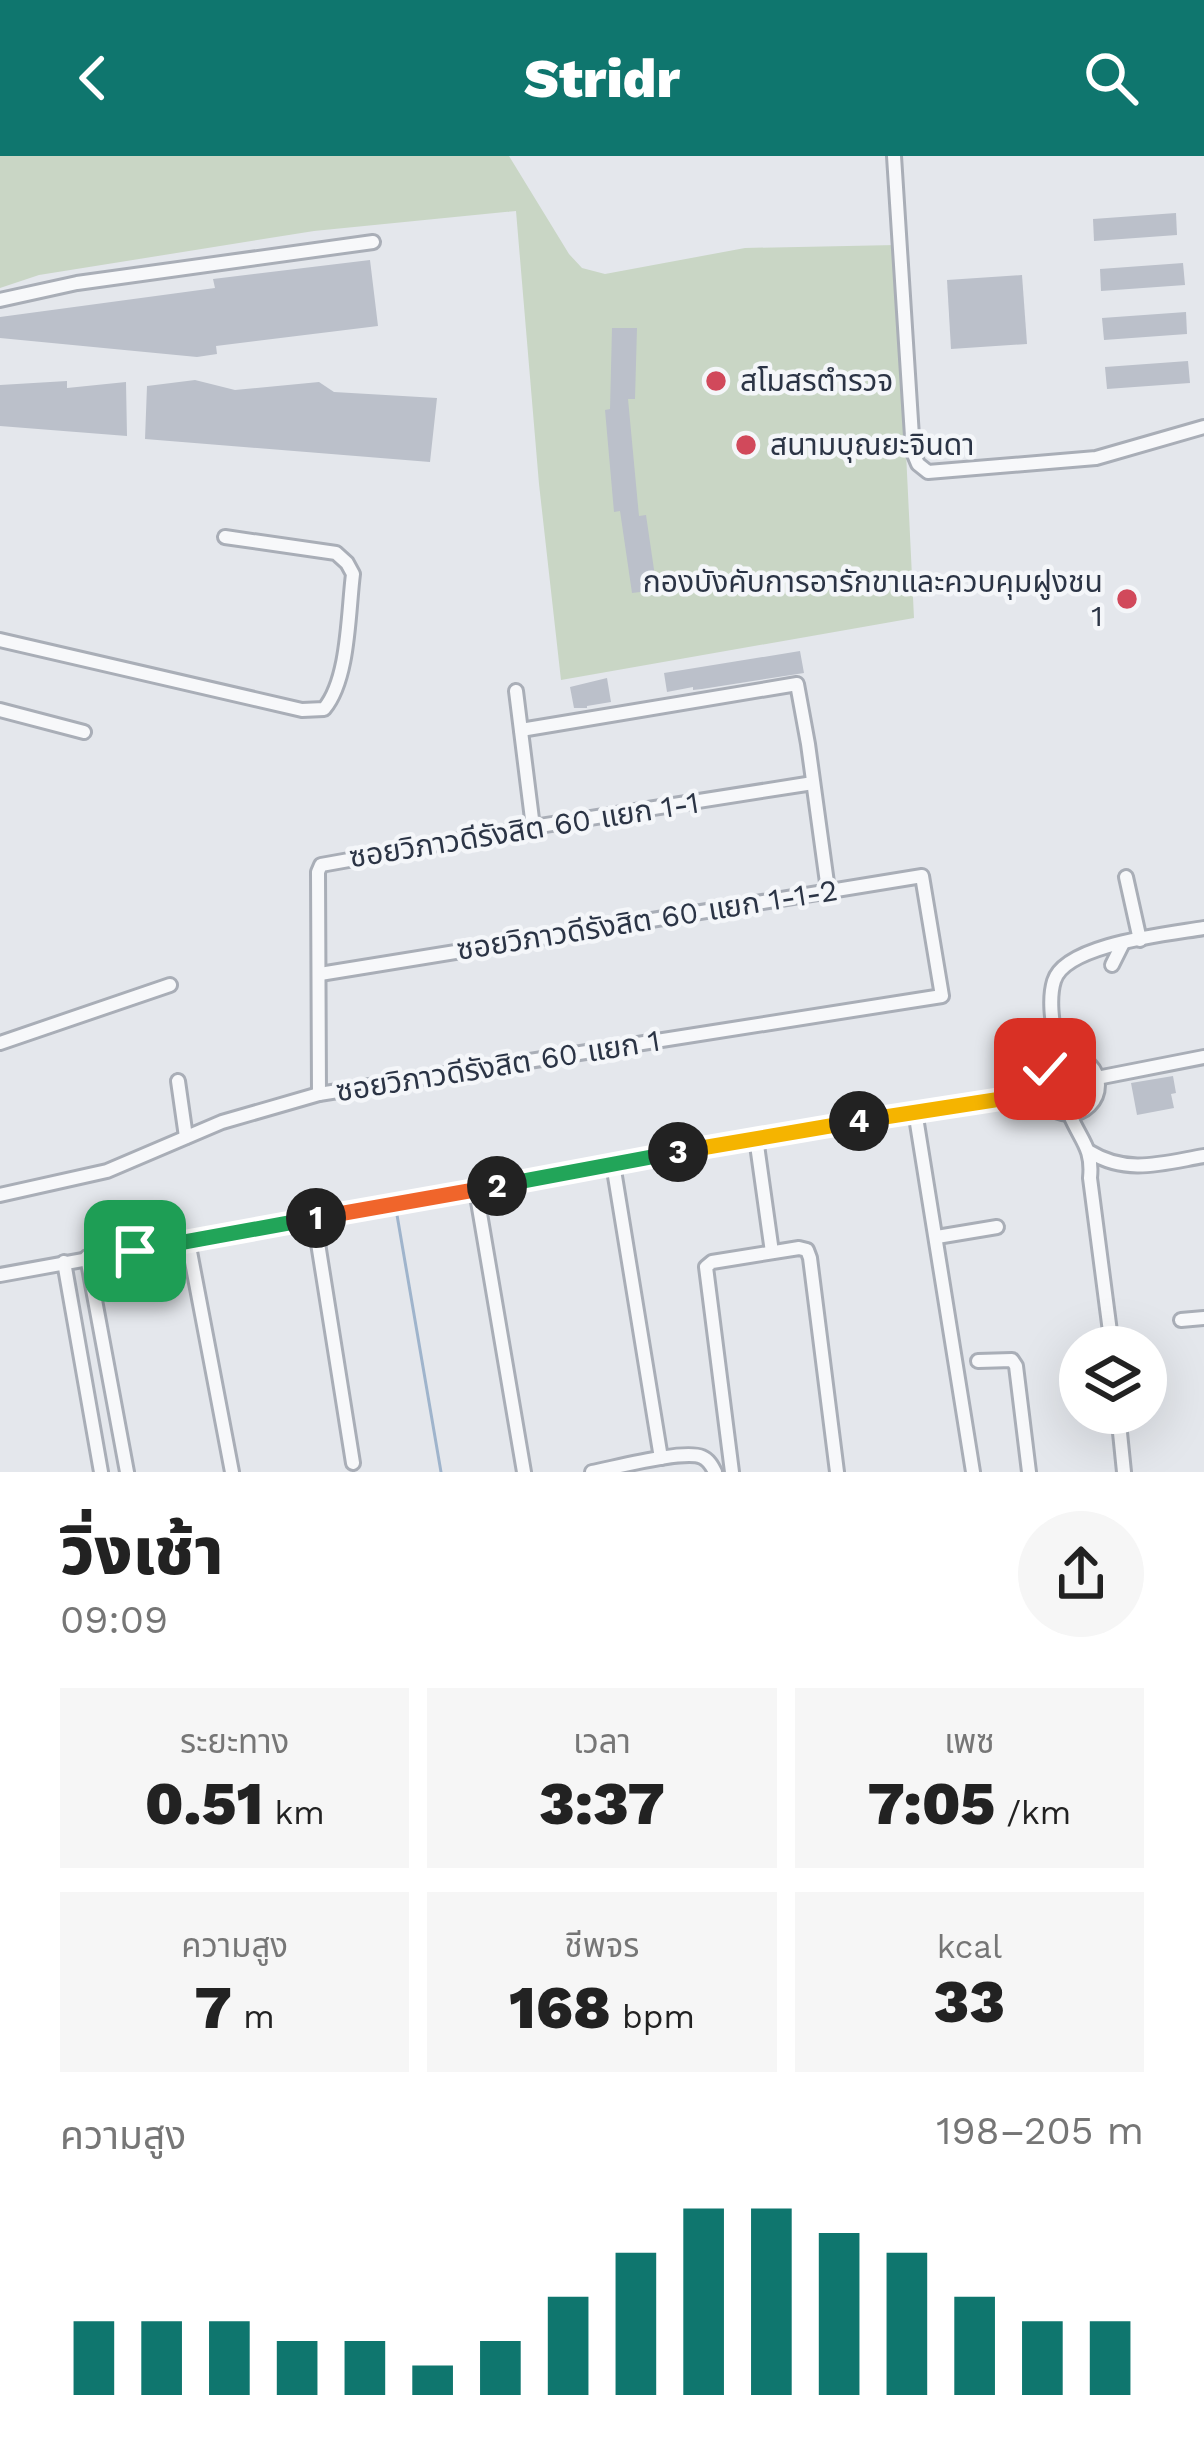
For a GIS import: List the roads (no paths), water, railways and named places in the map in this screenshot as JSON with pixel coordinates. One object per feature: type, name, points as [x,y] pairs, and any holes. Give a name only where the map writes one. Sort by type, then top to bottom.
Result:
[{"type":"street","points":[[894,156],[913,452],[918,464],[928,472],[1096,458],[1204,427]]},
{"type":"street","points":[[0,300],[77,283],[374,242]]},
{"type":"street","points":[[0,640],[302,710],[324,709],[340,679],[353,574],[347,563],[335,553],[225,537]]},
{"type":"street","points":[[521,730],[797,684],[828,890]]},
{"type":"street","points":[[516,691],[533,827]]},
{"type":"street","points":[[0,710],[85,732]]},
{"type":"street","name":"ซอยวิภาวดีรังสิต 60 แยก 1-1","points":[[319,1094],[321,865],[813,783]]},
{"type":"street","name":"ซอยวิภาวดีรังสิต 60 แยก 1-1-2","points":[[320,974],[922,876],[931,928]]},
{"type":"street","points":[[1126,877],[1140,940]]},
{"type":"street","name":"ซอยวิภาวดีรังสิต 60 แยก 1","points":[[0,1195],[107,1171],[222,1122],[319,1094],[942,996],[931,928]]},
{"type":"street","points":[[1058,1058],[1052,1011],[1053,984],[1060,969],[1074,958],[1123,943],[1204,928]]},
{"type":"street","points":[[1112,965],[1123,943]]},
{"type":"street","points":[[0,1043],[170,985]]},
{"type":"street","points":[[1058,1058],[1077,1058],[1093,1069],[1097,1095],[1087,1108],[1070,1114],[1052,1109],[1040,1093],[1041,1076],[1058,1058]]},
{"type":"street","points":[[1097,1078],[1204,1058]]},
{"type":"street","points":[[178,1081],[186,1137]]},
{"type":"street","points":[[0,1275],[756,1138],[1040,1093]]},
{"type":"street","points":[[915,1111],[973,1472]]},
{"type":"street","points":[[1070,1114],[1090,1152],[1106,1162],[1135,1167],[1204,1156]]},
{"type":"street","points":[[756,1138],[772,1252]]},
{"type":"street","points":[[1090,1152],[1109,1326]]},
{"type":"street","points":[[614,1164],[662,1458]]},
{"type":"street","points":[[476,1190],[524,1472]]},
{"type":"street","points":[[314,1218],[353,1463]]},
{"type":"street","points":[[937,1237],[997,1227]]},
{"type":"street","points":[[188,1241],[232,1472]]},
{"type":"street","points":[[732,1472],[705,1271],[712,1262],[799,1248],[807,1250],[810,1258],[837,1472]]},
{"type":"street","points":[[87,1257],[127,1472]]},
{"type":"street","points":[[64,1262],[101,1472]]},
{"type":"street","points":[[1181,1320],[1204,1318]]},
{"type":"street","points":[[979,1361],[1006,1359],[1016,1366],[1029,1472]]},
{"type":"street","points":[[1120,1434],[1124,1472]]},
{"type":"street","points":[[592,1472],[686,1455],[702,1456],[715,1472]]},
{"type":"waterway","points":[[397,1215],[441,1472]]},
{"type":"place","name":"สโมสรตำรวจ","points":[[716,381]]},
{"type":"place","name":"สนามบุณยะจินดา","points":[[746,445]]},
{"type":"place","name":"กองบังคับการอารักขาและควบคุมฝูงชน 1","points":[[1127,599]]}]
